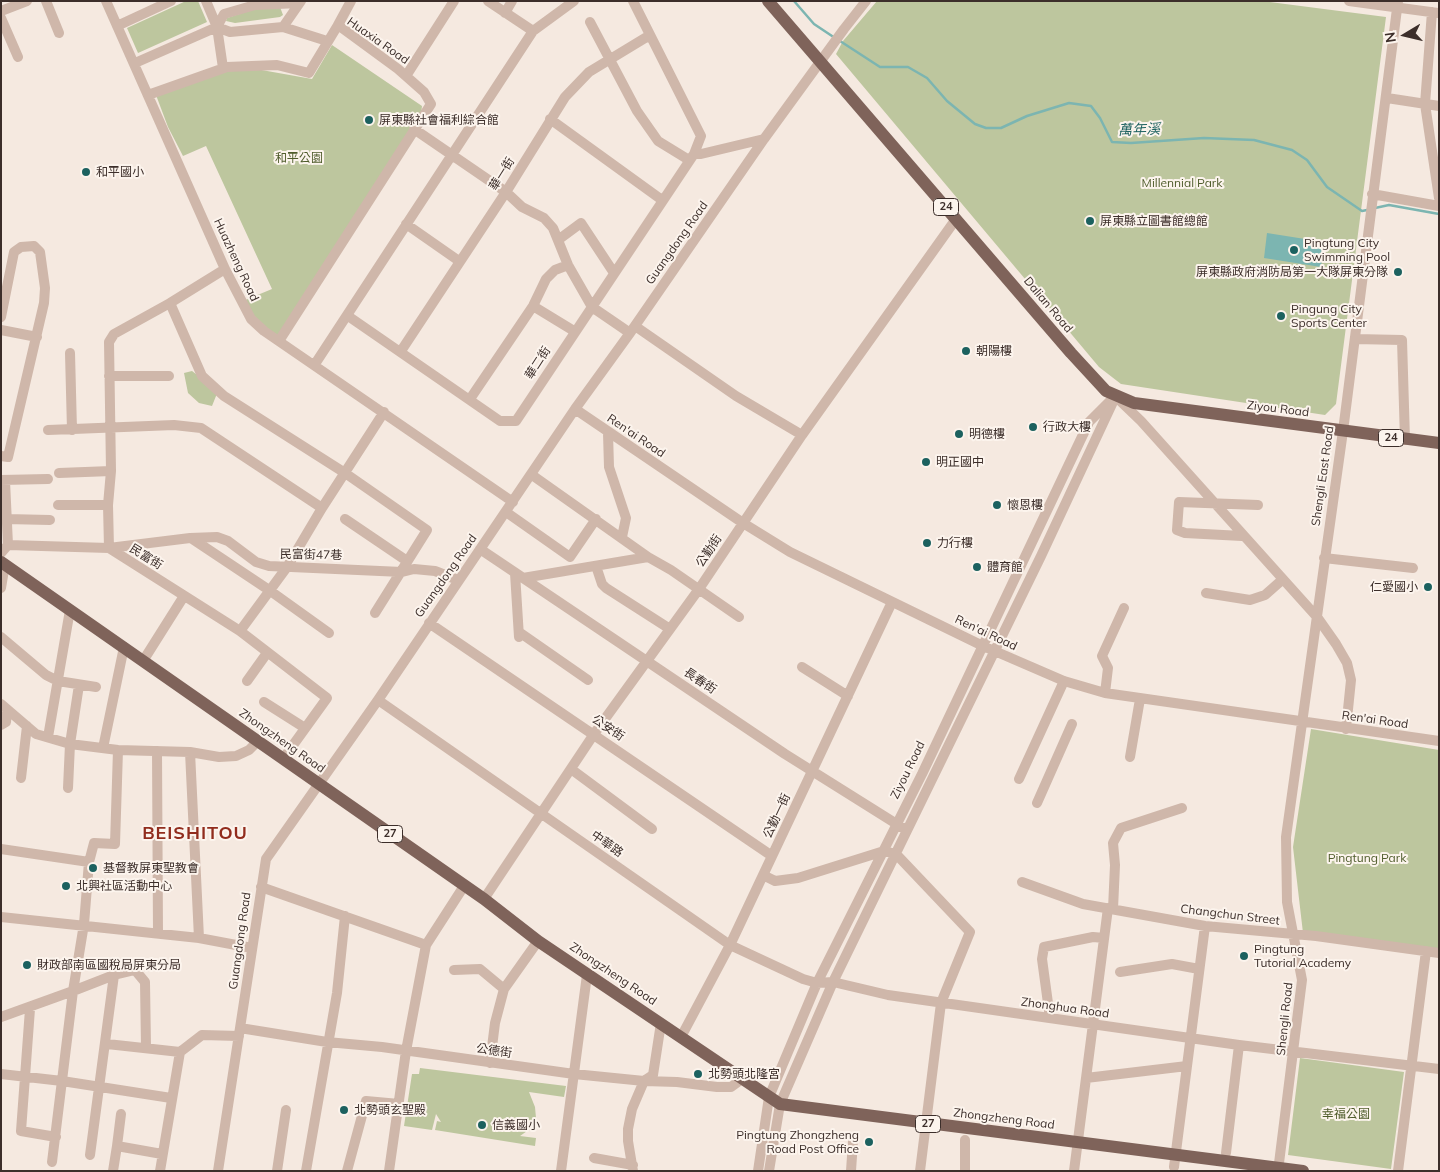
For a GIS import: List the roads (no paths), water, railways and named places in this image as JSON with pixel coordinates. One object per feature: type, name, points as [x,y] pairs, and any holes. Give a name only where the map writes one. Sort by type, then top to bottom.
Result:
[{"type":"main road","name":"Dalian Road","points":[[768,1],[1099,386],[1115,396]]},
{"type":"main road","name":"Ziyou Road","points":[[1115,396],[1134,403],[1439,443]]},
{"type":"main road","name":"Zhongzheng Road","points":[[4,556],[70,610],[484,899],[538,941],[774,1101],[926,1124],[1077,1142],[1175,1161],[1302,1171]]},
{"type":"street","points":[[1,11],[27,1]]},
{"type":"street","points":[[46,1],[59,33]]},
{"type":"street","name":"Huazheng Road","points":[[106,1],[225,269],[251,318],[279,341],[513,502]]},
{"type":"street","points":[[117,26],[160,4],[171,1]]},
{"type":"street","points":[[148,95],[223,68],[217,27],[206,1]]},
{"type":"street","points":[[338,25],[351,1]]},
{"type":"street","points":[[406,76],[454,1]]},
{"type":"street","points":[[488,1],[533,31]]},
{"type":"street","points":[[505,13],[512,1]]},
{"type":"street","points":[[315,364],[533,31],[574,1]]},
{"type":"street","name":"華二街","points":[[348,316],[500,421],[516,421],[574,331],[692,157],[702,136],[633,1]]},
{"type":"street","name":"Guangdong Road","points":[[218,1171],[266,859],[320,785],[575,409],[633,330],[764,139],[866,1]]},
{"type":"street","points":[[1349,1],[1398,4],[1435,13],[1425,104],[1439,198]]},
{"type":"street","points":[[135,63],[217,27],[224,14],[255,5],[300,2]]},
{"type":"street","points":[[284,27],[300,2]]},
{"type":"street","points":[[1398,4],[1387,98],[1372,194],[1439,206]]},
{"type":"street","points":[[1,18],[18,57]]},
{"type":"street","points":[[590,22],[637,111],[658,141],[692,157],[764,139]]},
{"type":"street","name":"Huaxia Road","points":[[223,68],[277,64],[309,73],[338,25],[406,76],[424,92],[430,104],[414,129]]},
{"type":"street","points":[[217,27],[230,32],[284,27],[327,41]]},
{"type":"street","name":"華一街","points":[[401,352],[506,192],[565,97],[582,78],[609,59],[650,35]]},
{"type":"street","points":[[1387,98],[1439,106]]},
{"type":"street","points":[[550,120],[662,200]]},
{"type":"street","points":[[279,341],[414,129],[506,192],[522,207],[544,218],[553,228],[568,265],[592,307],[633,330],[736,396],[802,435]]},
{"type":"street","name":"Shengli East Road","points":[[1302,722],[1372,194]]},
{"type":"street","name":"公勤街","points":[[484,899],[594,734],[699,589],[802,435],[956,219]]},
{"type":"street","points":[[558,240],[581,223],[614,273]]},
{"type":"street","points":[[406,224],[459,261]]},
{"type":"street","points":[[1,317],[14,252],[21,247],[34,246],[40,252],[45,288],[37,338],[4,456]]},
{"type":"street","points":[[470,399],[533,306],[546,279],[555,270],[568,265]]},
{"type":"street","points":[[109,548],[108,504],[111,471],[108,342],[114,334],[170,303],[225,269]]},
{"type":"street","points":[[170,303],[202,376],[224,396],[345,473],[427,530],[375,613]]},
{"type":"street","points":[[533,306],[574,331]]},
{"type":"street","points":[[1,330],[37,338]]},
{"type":"street","points":[[1354,339],[1402,340],[1405,440]]},
{"type":"street","points":[[70,353],[72,430]]},
{"type":"street","points":[[109,376],[169,376]]},
{"type":"street","name":"Dalian Road","points":[[1115,396],[1142,421],[1242,536],[1317,617]]},
{"type":"street","name":"Ziyou Road","points":[[758,1171],[774,1101],[816,983],[897,825],[1089,422],[1115,396]]},
{"type":"street","name":"Ziyou Road","points":[[769,1171],[774,1101],[908,830],[1115,396]]},
{"type":"street","name":"Ren'ai Road","points":[[575,409],[743,523],[790,552],[994,652],[1064,681],[1106,693],[1140,699],[1439,741]]},
{"type":"street","points":[[240,631],[287,568],[322,508],[384,412]]},
{"type":"street","points":[[48,430],[174,425],[201,428],[322,508]]},
{"type":"street","points":[[608,433],[609,468],[626,518],[622,537]]},
{"type":"street","points":[[59,473],[111,471]]},
{"type":"street","points":[[532,475],[648,557],[672,570],[739,617]]},
{"type":"street","points":[[1,588],[6,519],[3,480],[48,479]]},
{"type":"street","points":[[1242,536],[1184,533],[1176,530],[1179,502],[1258,505]]},
{"type":"street","points":[[58,505],[108,504]]},
{"type":"street","points":[[506,512],[570,557],[596,519]]},
{"type":"street","points":[[6,519],[50,520]]},
{"type":"street","points":[[345,519],[407,561]]},
{"type":"street","points":[[190,538],[270,590],[330,633]]},
{"type":"street","name":"民富街47巷","points":[[4,556],[109,548],[190,538],[217,538],[228,541],[256,562],[287,568],[337,567],[402,572],[414,569],[435,571],[458,580]]},
{"type":"street","name":"民富街","points":[[109,548],[240,631],[327,698],[305,728]]},
{"type":"street","name":"長春街","points":[[480,549],[812,771],[908,830]]},
{"type":"street","points":[[588,680],[519,635],[519,575],[596,566],[648,557]]},
{"type":"street","points":[[1324,558],[1413,568]]},
{"type":"street","points":[[596,566],[602,584],[606,588],[670,629]]},
{"type":"street","points":[[1206,594],[1250,600],[1265,596],[1282,580]]},
{"type":"street","points":[[143,661],[184,596]]},
{"type":"street","name":"公勤一街","points":[[681,1037],[730,945],[892,602]]},
{"type":"street","points":[[1106,693],[1108,668],[1102,656],[1124,608]]},
{"type":"street","points":[[48,737],[70,610]]},
{"type":"street","points":[[1317,617],[1347,663],[1351,680],[1346,728]]},
{"type":"street","name":"公安街","points":[[429,623],[772,856]]},
{"type":"street","points":[[1,637],[46,675],[58,681],[96,687]]},
{"type":"street","points":[[102,748],[124,647]]},
{"type":"street","points":[[247,681],[267,653]]},
{"type":"street","points":[[802,667],[848,696]]},
{"type":"street","points":[[1019,780],[1064,681]]},
{"type":"street","points":[[68,788],[70,744],[79,685]]},
{"type":"street","points":[[1130,757],[1140,699]]},
{"type":"street","name":"中華路","points":[[378,700],[730,945],[802,979],[816,983],[833,982]]},
{"type":"street","points":[[264,702],[305,728],[283,759]]},
{"type":"street","points":[[4,707],[36,734],[70,744],[118,750],[190,752],[219,757],[236,756],[249,750],[258,741]]},
{"type":"street","points":[[1,725],[6,722],[4,707]]},
{"type":"street","name":"Shengli Road","points":[[1278,1169],[1295,1050],[1302,975],[1293,935],[1286,888],[1286,847],[1302,722]]},
{"type":"street","points":[[1037,803],[1072,724]]},
{"type":"street","points":[[21,778],[27,726]]},
{"type":"street","points":[[52,1162],[73,992],[84,924],[89,862],[94,843],[115,844],[118,750]]},
{"type":"street","points":[[157,752],[158,934]]},
{"type":"street","points":[[190,752],[199,938]]},
{"type":"street","points":[[571,769],[652,830]]},
{"type":"street","points":[[1074,1171],[1104,938],[1110,909],[1115,865],[1114,843],[1121,828],[1182,808]]},
{"type":"street","points":[[1,849],[89,862]]},
{"type":"street","points":[[763,875],[775,881],[798,878],[884,851],[896,854],[970,932],[941,1003],[920,1171]]},
{"type":"street","name":"Changchun Street","points":[[1022,882],[1083,904],[1205,926],[1316,936],[1439,953]]},
{"type":"street","points":[[389,1171],[406,1051],[426,945],[464,886]]},
{"type":"street","points":[[261,887],[426,945]]},
{"type":"street","points":[[306,1171],[338,985],[345,916]]},
{"type":"street","points":[[1,917],[84,924],[199,938],[252,948]]},
{"type":"street","points":[[1175,1161],[1205,926]]},
{"type":"street","points":[[1050,1018],[1042,959],[1044,947],[1093,937],[1104,938]]},
{"type":"street","points":[[490,1063],[495,1023],[504,989],[538,941]]},
{"type":"street","points":[[1398,1171],[1426,951]]},
{"type":"street","points":[[1120,972],[1172,964],[1199,969]]},
{"type":"street","points":[[454,970],[480,969],[504,989]]},
{"type":"street","points":[[1,1018],[30,1009],[114,975],[135,970],[145,982],[146,1047]]},
{"type":"street","points":[[90,1155],[107,1044],[114,975]]},
{"type":"street","points":[[561,1171],[587,975]]},
{"type":"street","name":"Zhonghua Road","points":[[833,982],[888,995],[941,1003],[1239,1045],[1295,1050]]},
{"type":"street","points":[[30,1009],[21,1131],[56,1136]]},
{"type":"street","points":[[594,1158],[633,1168],[628,1141],[628,1129],[632,1109],[644,1081],[653,1075],[661,1023]]},
{"type":"street","name":"公德街","points":[[180,1052],[202,1035],[240,1032],[644,1081],[731,1087],[742,1079]]},
{"type":"street","points":[[107,1044],[180,1052],[160,1171]]},
{"type":"street","points":[[1226,1153],[1239,1045]]},
{"type":"street","points":[[1295,1050],[1439,1069]]},
{"type":"street","points":[[1086,1078],[1187,1066]]},
{"type":"street","points":[[1,1074],[62,1081],[171,1098]]},
{"type":"street","points":[[347,1171],[366,1101],[399,1104]]},
{"type":"street","points":[[277,1171],[286,1110]]},
{"type":"street","points":[[113,1171],[120,1114]]},
{"type":"street","points":[[965,1140],[965,1171]]},
{"type":"street","points":[[852,1171],[853,1141]]},
{"type":"street","points":[[116,1146],[162,1154]]},
{"type":"water","name":"Pingtung City Swimming Pool","points":[[1267,233],[1324,242],[1321,267],[1264,258]]},
{"type":"waterway","name":"萬年溪","points":[[794,1],[814,24],[835,38]]},
{"type":"waterway","name":"萬年溪","points":[[840,41],[880,67],[908,67],[927,78],[947,101],[975,124],[986,128],[1001,128],[1027,116],[1069,103],[1091,106],[1100,118],[1112,142],[1131,143],[1204,138],[1254,140],[1292,150],[1307,160],[1327,187],[1362,211],[1367,210]]},
{"type":"waterway","name":"萬年溪","points":[[1375,208],[1389,205],[1439,214]]},
{"type":"place","name":"屏東縣社會福利綜合館","points":[[369,120]]},
{"type":"place","name":"和平國小","points":[[86,172]]},
{"type":"place","name":"屏東縣立圖書館總館","points":[[1090,221]]},
{"type":"place","name":"Pingtung City Swimming Pool","points":[[1294,250]]},
{"type":"place","name":"屏東縣政府消防局第一大隊屏東分隊","points":[[1398,272]]},
{"type":"place","name":"Pingung City Sports Center","points":[[1281,316]]},
{"type":"place","name":"朝陽樓","points":[[966,351]]},
{"type":"place","name":"行政大樓","points":[[1033,427]]},
{"type":"place","name":"明德樓","points":[[959,434]]},
{"type":"place","name":"明正國中","points":[[926,462]]},
{"type":"place","name":"懷恩樓","points":[[997,505]]},
{"type":"place","name":"力行樓","points":[[927,543]]},
{"type":"place","name":"體育館","points":[[977,567]]},
{"type":"place","name":"仁愛國小","points":[[1428,587]]},
{"type":"place","name":"基督教屏東聖教會","points":[[93,868]]},
{"type":"place","name":"北興社區活動中心","points":[[66,886]]},
{"type":"place","name":"Pingtung Tutorial Academy","points":[[1244,956]]},
{"type":"place","name":"財政部南區國稅局屏東分局","points":[[27,965]]},
{"type":"place","name":"北勢頭北隆宮","points":[[698,1074]]},
{"type":"place","name":"北勢頭玄聖殿","points":[[344,1110]]},
{"type":"place","name":"信義國小","points":[[482,1125]]},
{"type":"place","name":"Pingtung Zhongzheng Road Post Office","points":[[869,1142]]},
{"type":"district","name":"BEISHITOU","points":[[195,834]]},
{"type":"park label","name":"和平公園","points":[[299,158]]},
{"type":"park label","name":"Millennial Park","points":[[1182,183]]},
{"type":"park label","name":"Pingtung Park","points":[[1367,858]]},
{"type":"park label","name":"幸福公園","points":[[1346,1114]]}]
